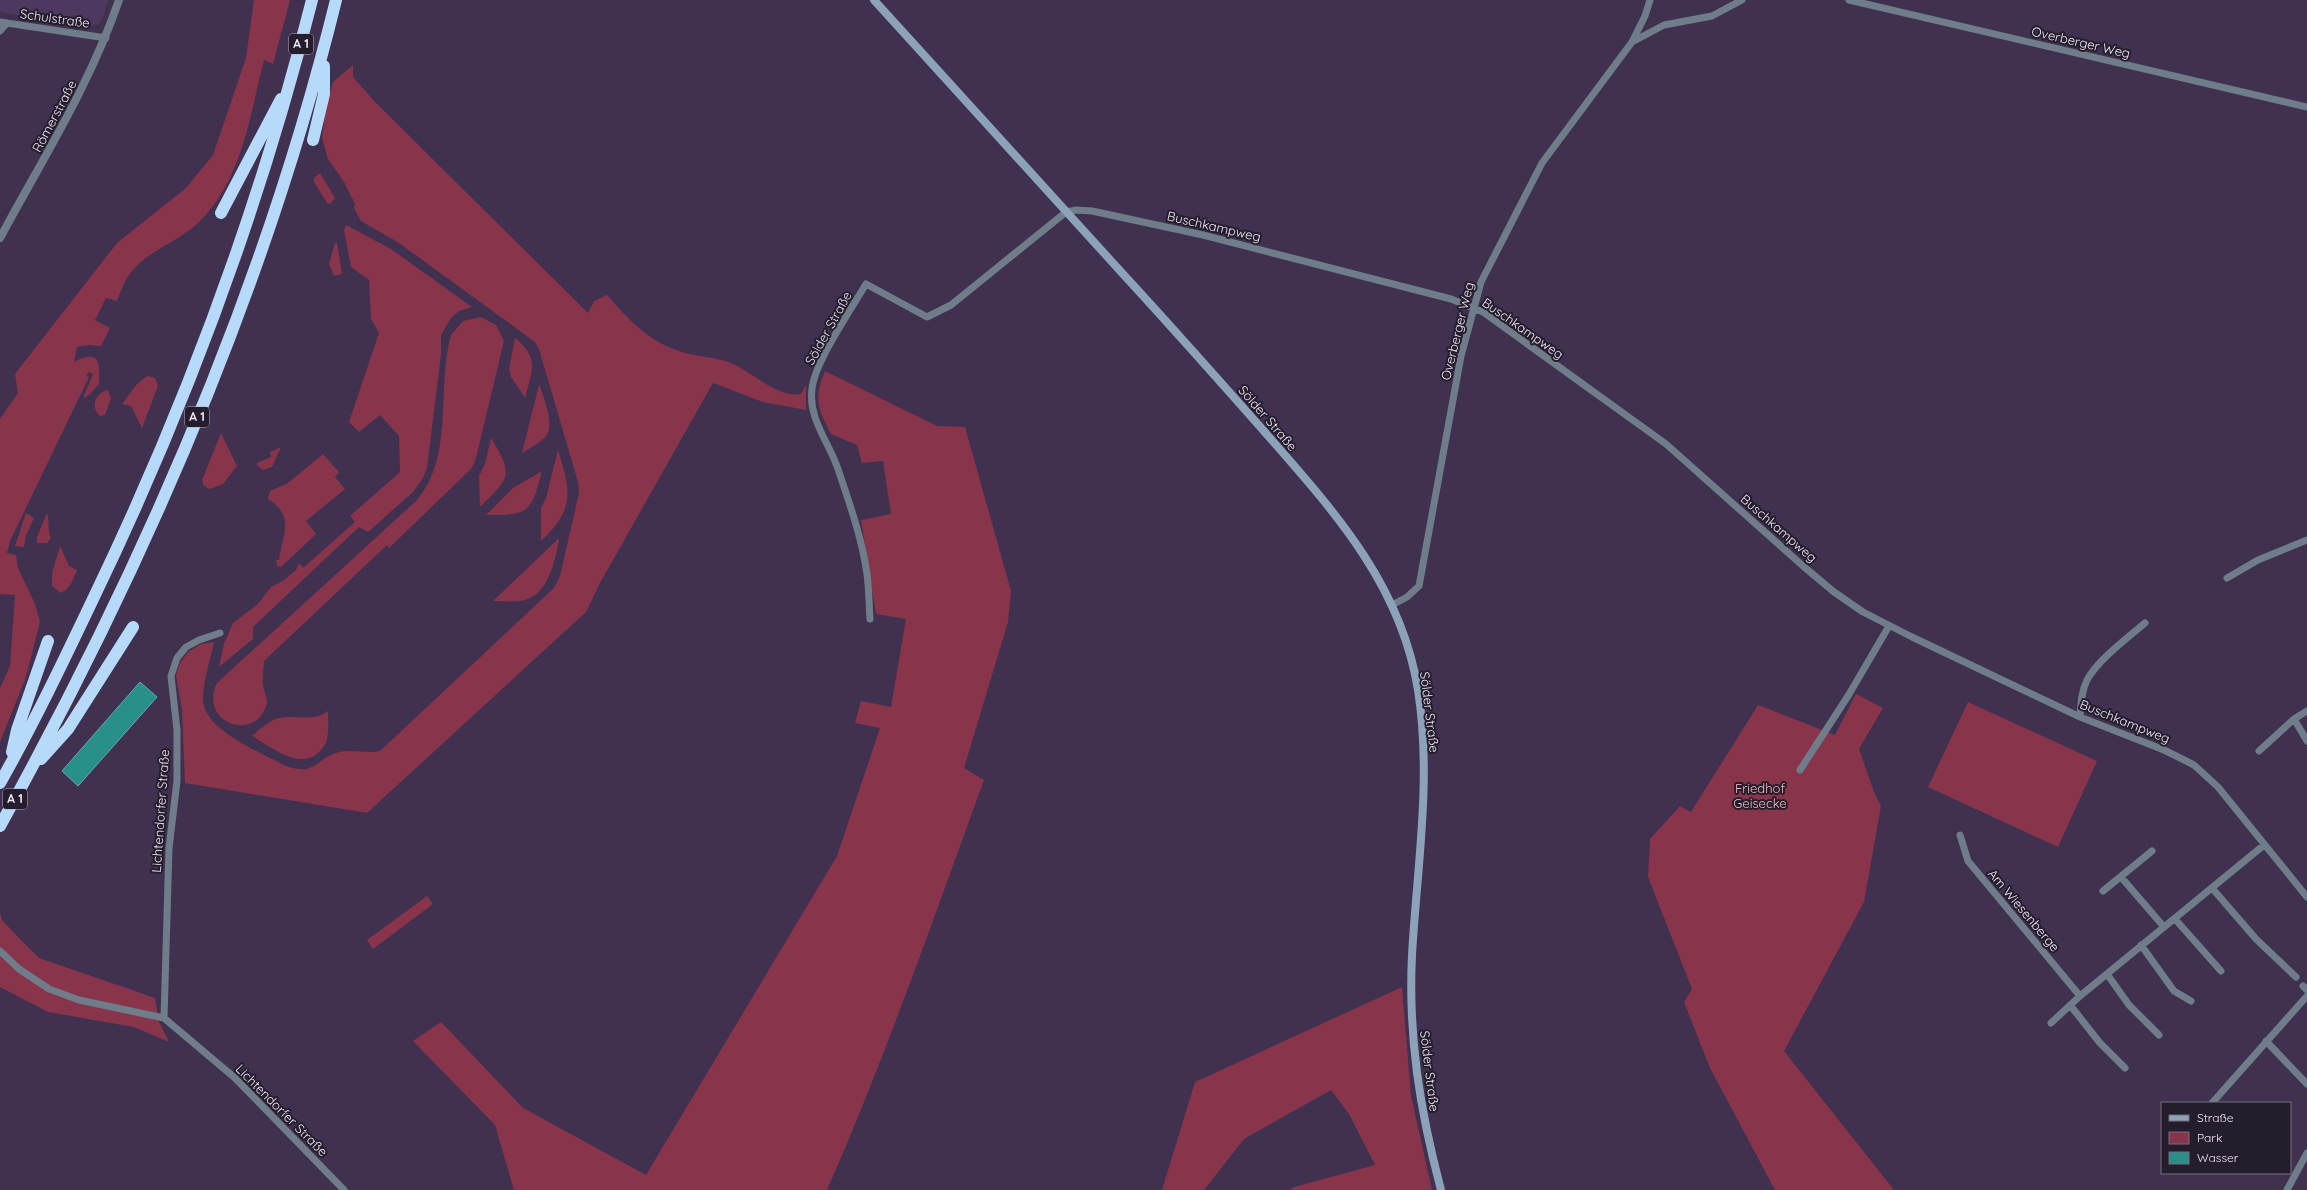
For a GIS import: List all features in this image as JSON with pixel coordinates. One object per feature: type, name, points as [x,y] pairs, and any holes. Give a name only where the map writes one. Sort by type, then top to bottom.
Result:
[{"type":"highway","name":"A 1","points":[[0,783],[78,632],[158,457],[240,242],[272,148],[312,0]]},
{"type":"highway","name":"A 1","points":[[0,826],[30,772],[138,556],[203,404],[234,326],[289,172],[325,47],[336,0]]},
{"type":"highway","points":[[313,140],[324,94],[325,47]]},
{"type":"highway","points":[[221,213],[270,118],[288,88]]},
{"type":"highway","points":[[30,772],[68,729],[133,627]]},
{"type":"highway","points":[[8,769],[17,730],[48,641]]},
{"type":"main road","name":"Sölder Straße","points":[[874,0],[1202,360],[1325,502],[1357,544],[1379,578],[1392,605],[1402,629],[1418,689],[1424,754],[1420,860],[1412,958],[1413,1046],[1423,1114],[1441,1190]]},
{"type":"street","name":"Römerstraße","points":[[0,238],[74,105],[106,38],[119,0]]},
{"type":"street","name":"Overberger Weg","points":[[1392,605],[1407,597],[1419,586],[1461,356],[1481,282],[1542,163],[1632,42],[1650,0]]},
{"type":"street","name":"Overberger Weg","points":[[1632,42],[1664,25],[1712,16],[1742,0]]},
{"type":"street","name":"Overberger Weg","points":[[1849,0],[2307,107]]},
{"type":"street","name":"Schulstraße","points":[[4,22],[106,38]]},
{"type":"street","points":[[0,31],[4,22]]},
{"type":"street","name":"Buschkampweg","points":[[1066,212],[1076,210],[1092,211],[1203,234],[1451,299],[1483,312],[1666,444],[1834,592],[1889,626],[2080,717],[2164,750],[2194,765],[2218,787],[2307,897]]},
{"type":"street","name":"Sölder Straße","points":[[870,619],[867,574],[854,519],[837,466],[822,436],[813,411],[812,388],[820,363],[866,284],[927,317],[951,305],[1066,212]]},
{"type":"street","points":[[2227,578],[2258,560],[2307,540]]},
{"type":"street","points":[[2080,717],[2082,695],[2087,680],[2112,653],[2144,623]]},
{"type":"street","points":[[1800,770],[1848,696],[1889,626]]},
{"type":"street","name":"Lichtendorfer Straße","points":[[164,1018],[169,848],[177,781],[177,730],[171,676],[177,658],[186,647],[199,640],[220,634]]},
{"type":"street","points":[[2259,751],[2294,719],[2307,711]]},
{"type":"street","points":[[2294,719],[2307,741]]},
{"type":"street","name":"Am Wiesenberge","points":[[1960,835],[1968,861],[2080,996]]},
{"type":"street","points":[[2051,1023],[2080,996],[2141,945],[2264,845]]},
{"type":"street","points":[[2103,891],[2152,851]]},
{"type":"street","points":[[2121,877],[2164,927]]},
{"type":"street","points":[[2212,888],[2269,953],[2296,977]]},
{"type":"street","points":[[2174,919],[2221,971]]},
{"type":"street","points":[[2141,945],[2174,991],[2191,1001]]},
{"type":"street","name":"Lichtendorfer Straße","points":[[0,951],[19,969],[49,989],[79,1000],[164,1018],[235,1078],[344,1190]]},
{"type":"street","points":[[2107,974],[2129,1005],[2159,1035]]},
{"type":"street","points":[[2213,1102],[2266,1040],[2307,996]]},
{"type":"street","points":[[2070,1005],[2100,1043],[2125,1068]]},
{"type":"street","points":[[2266,1040],[2307,1084]]},
{"type":"street","points":[[2287,1190],[2307,1153]]},
{"type":"shaded area","points":[[0,0],[108,0],[102,20],[98,24],[88,27],[0,12]]},
{"type":"green space","points":[[254,0],[290,0],[273,64],[264,60],[243,144],[227,184],[216,202],[194,227],[148,256],[132,271],[123,285],[117,301],[106,298],[95,320],[110,328],[101,346],[89,345],[77,347],[74,362],[83,358],[94,357],[97,360],[99,369],[99,384],[89,395],[83,398],[93,374],[89,372],[86,376],[89,377],[10,541],[7,553],[16,555],[18,568],[35,604],[40,622],[26,677],[0,742],[0,688],[10,666],[15,595],[0,594],[0,419],[18,393],[15,374],[117,243],[186,188],[213,155],[246,58]]},
{"type":"green space","points":[[353,65],[353,77],[375,102],[588,313],[594,301],[607,295],[640,329],[670,348],[688,354],[729,362],[775,389],[784,392],[801,394],[806,385],[806,410],[763,402],[713,383],[600,583],[586,612],[367,813],[185,783],[182,710],[176,675],[180,663],[188,652],[201,644],[214,642],[204,686],[203,700],[206,711],[213,721],[235,739],[284,765],[303,769],[314,766],[325,758],[339,752],[380,751],[554,588],[560,576],[579,493],[578,482],[539,349],[535,342],[399,243],[361,221],[354,208],[355,204],[344,182],[328,159],[322,138],[326,108],[333,82]]},
{"type":"green space","points":[[320,173],[335,198],[330,204],[327,203],[314,182],[314,178]]},
{"type":"green space","points":[[346,225],[391,249],[472,307],[459,311],[451,318],[441,335],[441,354],[427,468],[423,478],[413,492],[368,532],[359,527],[253,627],[253,639],[219,667],[224,644],[233,623],[258,604],[271,587],[284,580],[296,570],[299,563],[303,568],[355,522],[350,516],[400,472],[399,436],[380,415],[359,432],[349,422],[379,333],[371,319],[369,280],[351,267],[344,230]]},
{"type":"green space","points":[[335,243],[337,243],[342,274],[334,276],[329,264]]},
{"type":"green space","points":[[481,317],[496,325],[504,341],[476,458],[472,468],[389,548],[387,545],[264,661],[263,686],[267,704],[260,717],[251,724],[240,725],[230,723],[221,717],[215,708],[213,697],[217,683],[417,500],[429,482],[436,463],[441,442],[447,355],[451,335],[463,321]]},
{"type":"green space","points":[[515,338],[528,352],[532,365],[532,372],[525,398],[511,377],[509,369]]},
{"type":"green space","points":[[825,371],[937,426],[965,427],[1011,591],[1008,622],[964,768],[984,780],[889,1038],[849,1140],[827,1190],[514,1190],[495,1125],[413,1041],[441,1022],[523,1108],[646,1175],[837,856],[880,728],[855,723],[861,701],[891,707],[906,619],[876,614],[861,520],[891,514],[883,461],[862,463],[857,445],[831,434],[820,410],[818,397],[821,381]]},
{"type":"green space","points":[[147,376],[155,378],[158,386],[142,428],[131,406],[122,404],[137,384]]},
{"type":"green space","points":[[539,385],[549,415],[549,430],[547,435],[538,444],[522,453]]},
{"type":"green space","points":[[108,390],[111,398],[105,415],[100,416],[95,409],[95,401],[100,394]]},
{"type":"green space","points":[[221,433],[237,466],[223,484],[210,489],[204,486],[202,480]]},
{"type":"green space","points":[[491,438],[506,468],[505,476],[498,489],[480,507],[479,476],[485,464]]},
{"type":"green space","points":[[281,447],[272,467],[263,470],[257,465],[257,463],[271,457],[270,452]]},
{"type":"green space","points":[[558,450],[566,477],[567,499],[565,509],[560,519],[541,541],[541,508],[546,498]]},
{"type":"green space","points":[[323,454],[339,472],[335,477],[345,489],[306,521],[316,534],[281,567],[277,566],[276,560],[279,560],[285,526],[282,512],[268,499],[270,491],[288,483]]},
{"type":"green space","points":[[542,471],[535,496],[526,509],[512,514],[486,515],[513,488]]},
{"type":"green space","points":[[26,513],[34,518],[26,535],[24,547],[15,546]]},
{"type":"green space","points":[[47,513],[51,538],[47,543],[37,543],[37,537]]},
{"type":"green space","points":[[558,539],[559,541],[555,559],[549,577],[538,592],[530,598],[521,601],[493,601]]},
{"type":"green space","points":[[60,546],[69,566],[77,570],[69,586],[61,593],[52,586],[52,573]]},
{"type":"green space","name":"Friedhof Geisecke","points":[[1856,694],[1883,708],[1859,749],[1874,792],[1881,806],[1864,902],[1784,1051],[1894,1190],[1775,1190],[1710,1068],[1684,1002],[1692,989],[1648,877],[1650,839],[1680,806],[1691,812],[1758,705],[1835,735]]},
{"type":"green space","points":[[1968,702],[2097,761],[2058,847],[1928,787]]},
{"type":"green space","points":[[328,711],[328,736],[320,751],[311,757],[303,759],[285,755],[252,736],[275,719],[286,717],[316,717]]},
{"type":"green space","points":[[427,896],[433,904],[373,949],[367,940]]},
{"type":"green space","points":[[0,913],[2,920],[39,958],[155,998],[159,1022],[169,1042],[134,1027],[48,1012],[0,987]]},
{"type":"green space","points":[[1402,987],[1411,1096],[1432,1190],[1292,1190],[1291,1188],[1375,1165],[1349,1114],[1331,1090],[1244,1139],[1204,1190],[1162,1190],[1195,1082]]},
{"type":"water","points":[[140,682],[157,697],[78,786],[62,771]]}]
